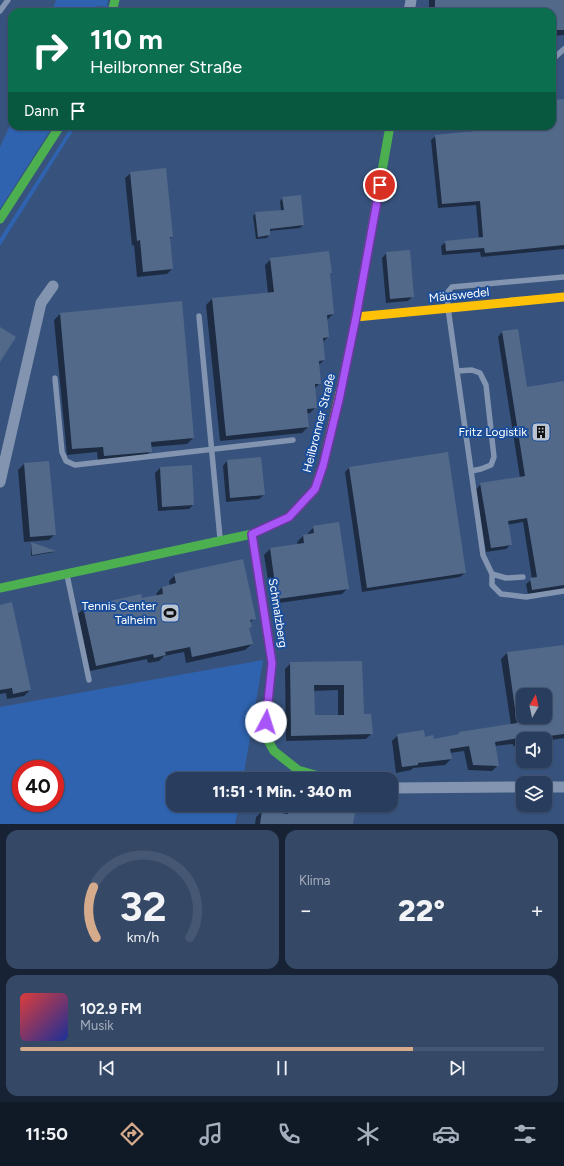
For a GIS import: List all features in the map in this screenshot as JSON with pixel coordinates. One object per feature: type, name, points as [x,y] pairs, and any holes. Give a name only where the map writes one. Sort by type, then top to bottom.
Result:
[{"type":"street","points":[[0,219],[57,130]]},
{"type":"street","name":"Heilbronner Straße","points":[[0,588],[252,534],[289,517],[315,489],[323,466],[334,422],[356,317],[389,130]]},
{"type":"street","points":[[0,481],[40,303],[53,286]]},
{"type":"street","name":"Mäuswedel","points":[[356,317],[564,297]]},
{"type":"street","name":"Schmalzberg","points":[[252,534],[272,663],[265,735],[274,751],[298,770],[305,772]]},
{"type":"street","points":[[398,788],[516,787]]},
{"type":"street","points":[[552,787],[564,787]]},
{"type":"lane","points":[[0,11],[8,0]]},
{"type":"lane","points":[[556,56],[564,49]]},
{"type":"lane","points":[[564,277],[452,287],[447,293],[483,555],[492,574],[492,585],[501,594],[526,597],[564,591]]},
{"type":"lane","points":[[199,316],[221,541]]},
{"type":"lane","points":[[457,371],[472,370],[480,373],[486,385],[494,457],[491,465],[471,471]]},
{"type":"lane","points":[[55,378],[62,452],[66,461],[75,465],[293,440]]},
{"type":"lane","points":[[66,573],[89,680]]},
{"type":"lane","points":[[492,574],[506,578],[523,576]]},
{"type":"shaded area","points":[[56,0],[108,0],[107,7],[53,8]]},
{"type":"shaded area","points":[[8,130],[50,130],[0,209],[0,147]]},
{"type":"shaded area","points":[[69,130],[73,130],[0,246],[0,238]]},
{"type":"shaded area","points":[[263,660],[244,772],[166,772],[166,812],[238,812],[235,824],[0,824],[0,707]]},
{"type":"building","points":[[435,0],[564,0],[564,30],[556,30],[556,8],[435,8]]},
{"type":"building","points":[[564,99],[564,245],[485,253],[484,248],[446,251],[445,241],[483,237],[480,201],[442,204],[435,135],[474,130],[556,130],[556,100]]},
{"type":"building","points":[[166,168],[173,237],[170,237],[173,269],[143,272],[140,240],[137,241],[130,172]]},
{"type":"building","points":[[301,195],[304,225],[270,229],[270,235],[258,237],[255,212],[284,210],[282,197]]},
{"type":"building","points":[[410,250],[414,297],[390,299],[386,252]]},
{"type":"building","points":[[329,251],[332,273],[330,273],[334,314],[327,315],[329,337],[323,338],[325,360],[319,361],[321,384],[315,384],[317,408],[307,409],[309,427],[226,436],[212,298],[274,292],[270,258]]},
{"type":"building","points":[[182,301],[194,438],[151,442],[152,452],[104,456],[103,447],[72,449],[60,313]]},
{"type":"building","points":[[0,327],[16,337],[0,362]]},
{"type":"building","name":"Fritz Logistik","points":[[518,329],[527,387],[564,381],[564,585],[532,590],[530,578],[537,577],[527,518],[508,521],[512,545],[491,548],[480,483],[525,476],[502,331]]},
{"type":"building","points":[[448,452],[466,573],[367,588],[349,467]]},
{"type":"building","points":[[261,457],[265,495],[230,498],[227,460]]},
{"type":"building","points":[[49,461],[56,535],[30,537],[24,463]]},
{"type":"building","points":[[192,465],[194,505],[162,507],[160,467]]},
{"type":"building","points":[[339,522],[349,589],[277,599],[270,548],[304,543],[303,535],[314,533],[313,526]]},
{"type":"building","points":[[31,542],[56,551],[32,555]]},
{"type":"building","name":"Tennis Center Talheim","points":[[243,559],[256,619],[250,620],[252,627],[249,628],[253,644],[192,657],[190,647],[165,652],[166,655],[154,658],[153,654],[96,666],[83,607],[141,594],[142,598],[163,594],[162,587],[176,583],[174,574]]},
{"type":"building","points":[[12,602],[31,690],[13,694],[12,688],[0,690],[0,605]]},
{"type":"building","points":[[564,645],[564,734],[552,736],[552,732],[516,732],[516,738],[495,742],[499,766],[473,765],[469,746],[450,749],[452,759],[418,763],[418,765],[402,767],[397,734],[424,730],[425,737],[433,735],[434,739],[459,734],[459,732],[516,723],[552,724],[552,688],[516,688],[516,716],[507,652]]},
{"type":"building","points":[[362,661],[364,714],[371,714],[373,734],[291,736],[290,662]],"holes":[[[314,685],[344,685],[344,715],[315,715]]]},
{"type":"building","points":[[262,812],[288,814],[288,812],[355,812],[353,824],[260,824]]},
{"type":"traffic: fast","points":[[113,8],[115,0]]},
{"type":"traffic: fast","points":[[0,219],[57,130]]},
{"type":"traffic: fast","points":[[340,393],[356,317],[389,130]]},
{"type":"traffic: fast","points":[[0,588],[252,534],[289,517],[293,513]]},
{"type":"traffic: fast","points":[[252,534],[272,663],[265,735],[274,751],[298,770],[305,772]]},
{"type":"traffic: slow","points":[[356,317],[564,297]]},
{"type":"traffic: slow","points":[[293,513],[315,489],[323,466],[340,393]]},
{"type":"place","name":"Fritz Logistik","points":[[541,432]]},
{"type":"place","name":"Tennis Center Talheim","points":[[170,613]]},
{"type":"route","points":[[266,722],[272,663],[252,534],[289,517],[315,489],[323,466],[339,400],[380,185]]}]
